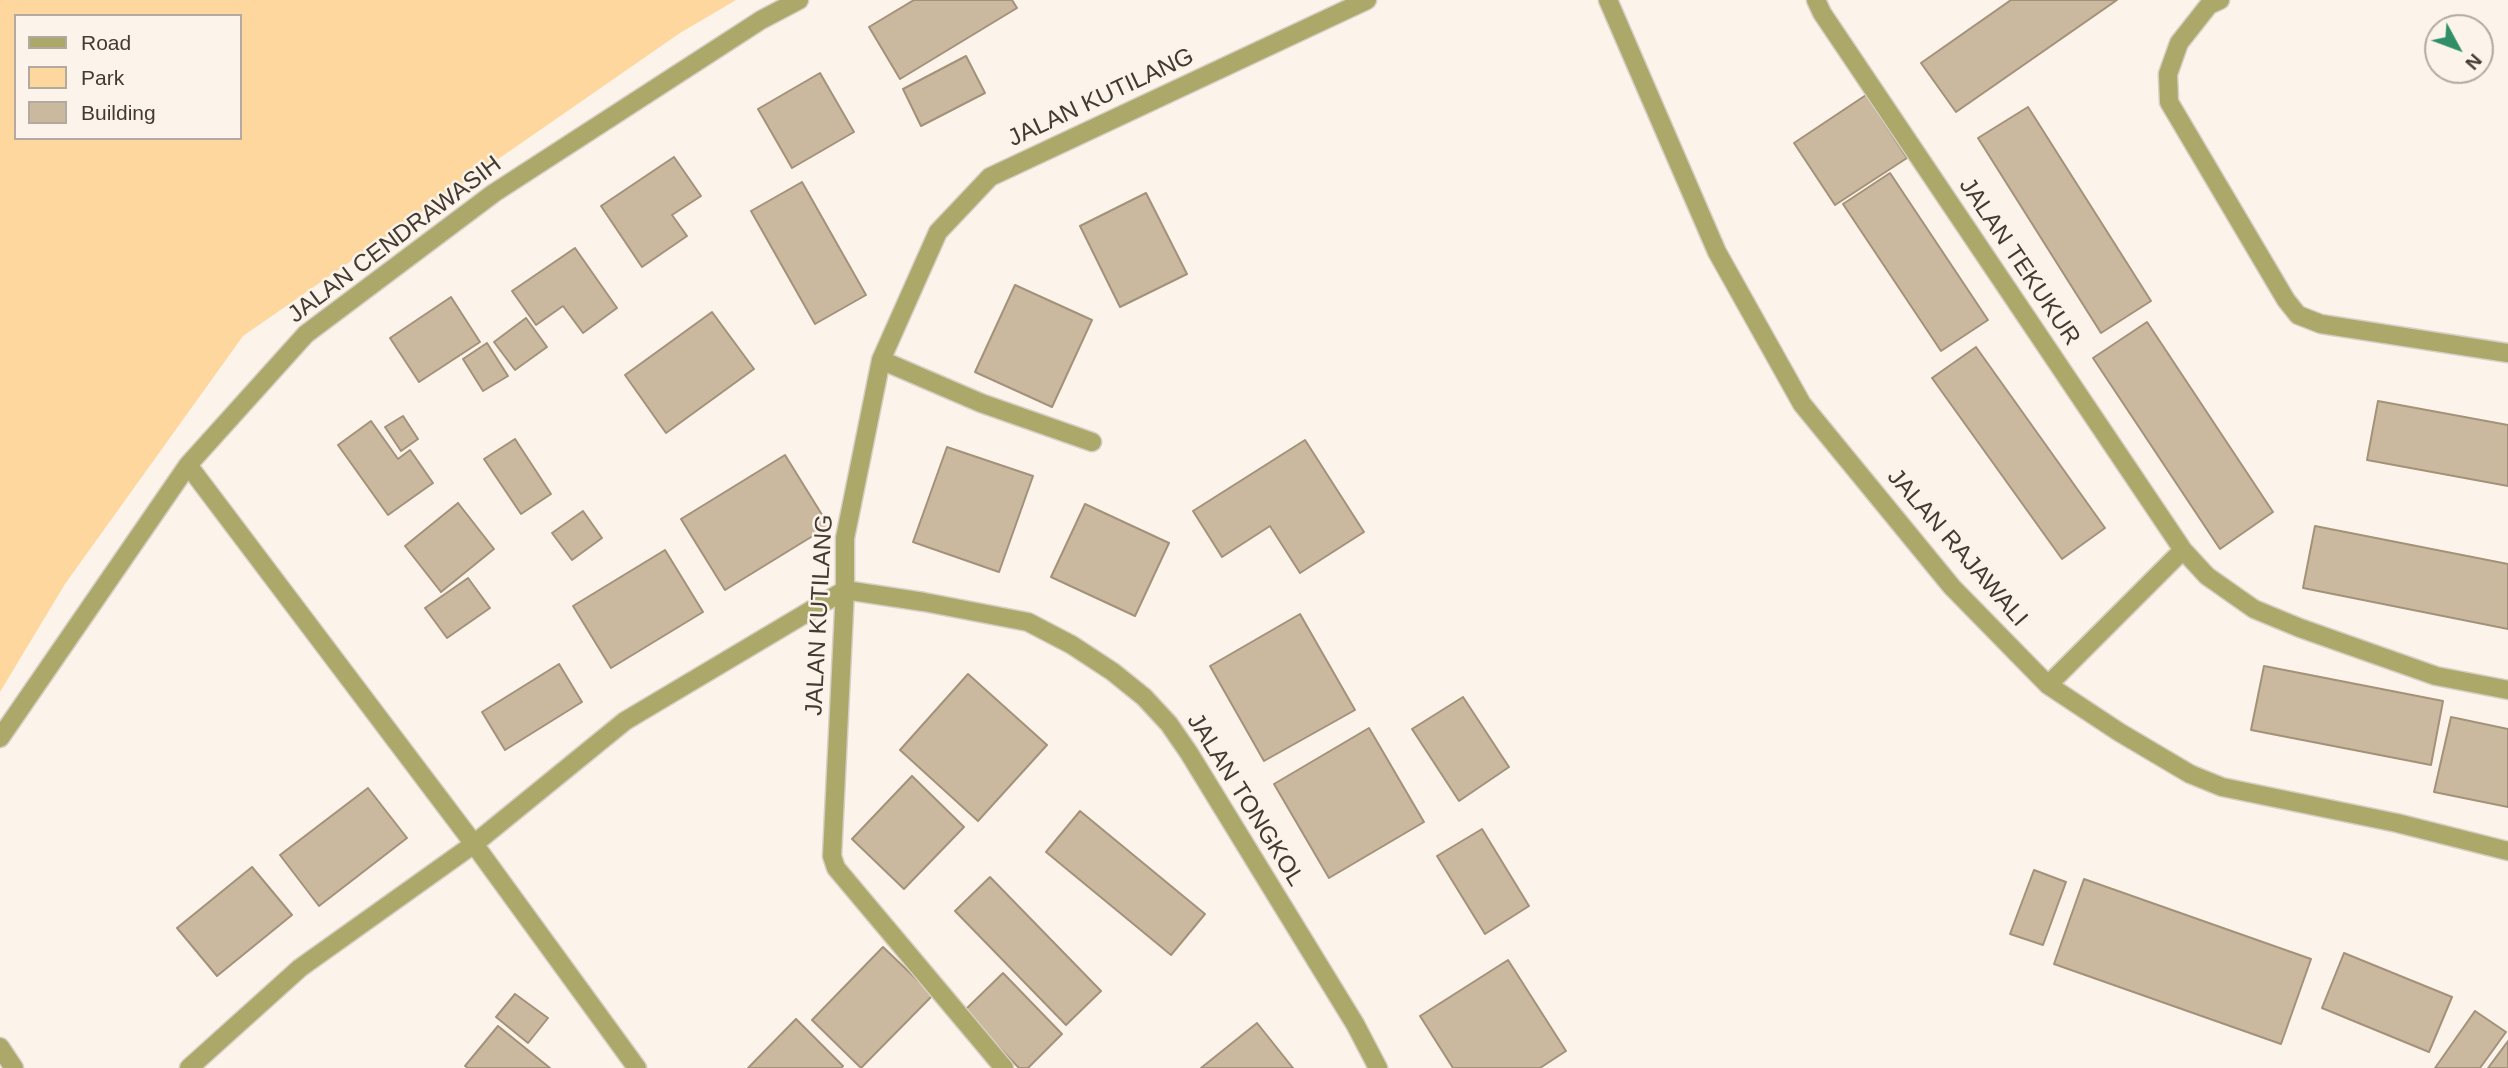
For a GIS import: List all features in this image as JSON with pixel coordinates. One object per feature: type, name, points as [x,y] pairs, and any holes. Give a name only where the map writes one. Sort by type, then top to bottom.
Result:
[{"type":"street","name":"JALAN CENDRAWASIH","points":[[0,738],[188,465],[306,334],[494,193],[761,20],[799,0]]},
{"type":"street","name":"JALAN KUTILANG","points":[[1004,1068],[836,868],[832,856],[845,590],[845,538],[881,360],[938,232],[990,177],[1367,0]]},
{"type":"street","name":"JALAN RAJAWALI","points":[[1608,0],[1717,252],[1802,404],[1952,587],[2048,685],[2119,732],[2190,774],[2222,787],[2397,823],[2508,851]]},
{"type":"street","name":"JALAN TEKUKUR","points":[[1816,0],[1822,13],[2183,550],[2207,576],[2254,609],[2300,628],[2436,676],[2508,690]]},
{"type":"street","points":[[2220,0],[2208,5],[2179,43],[2168,74],[2169,102],[2286,300],[2298,315],[2321,324],[2508,353]]},
{"type":"street","points":[[881,360],[981,403],[1092,442]]},
{"type":"street","points":[[188,465],[474,844],[637,1068]]},
{"type":"street","points":[[2048,685],[2183,550]]},
{"type":"street","points":[[189,1068],[300,968],[474,844],[625,721],[845,590]]},
{"type":"street","name":"JALAN TONGKOL","points":[[845,590],[1028,622],[1073,645],[1113,672],[1143,697],[1170,724],[1189,753],[1308,946],[1378,1068]]},
{"type":"street","points":[[0,1047],[14,1068]]},
{"type":"green space","points":[[0,0],[736,0],[680,33],[243,336],[65,584],[0,692]]},
{"type":"building","points":[[914,0],[1012,0],[1017,8],[900,79],[869,27]]},
{"type":"building","points":[[2011,0],[2117,0],[1956,112],[1921,63]]},
{"type":"building","points":[[966,56],[985,93],[921,126],[903,89]]},
{"type":"building","points":[[820,73],[854,132],[792,168],[758,109]]},
{"type":"building","points":[[1866,95],[1907,158],[1835,205],[1794,143]]},
{"type":"building","points":[[2028,107],[2151,301],[2101,333],[1978,138]]},
{"type":"building","points":[[674,157],[701,196],[672,215],[687,236],[642,267],[601,206]]},
{"type":"building","points":[[1890,173],[1988,320],[1941,351],[1843,204]]},
{"type":"building","points":[[802,182],[866,295],[815,324],[751,211]]},
{"type":"building","points":[[1146,193],[1187,274],[1120,307],[1080,226]]},
{"type":"building","points":[[575,248],[617,308],[583,333],[563,306],[536,325],[512,291]]},
{"type":"building","points":[[1015,285],[1092,320],[1052,407],[975,372]]},
{"type":"building","points":[[451,297],[480,342],[419,382],[390,338]]},
{"type":"building","points":[[712,312],[754,369],[666,433],[625,375]]},
{"type":"building","points":[[526,318],[547,347],[515,370],[494,342]]},
{"type":"building","points":[[2147,322],[2273,512],[2220,549],[2093,358]]},
{"type":"building","points":[[487,343],[508,376],[483,391],[463,359]]},
{"type":"building","points":[[1976,347],[2105,528],[2062,559],[1932,378]]},
{"type":"building","points":[[2378,401],[2508,425],[2508,486],[2367,460]]},
{"type":"building","points":[[403,416],[418,439],[401,451],[385,427]]},
{"type":"building","points":[[371,421],[398,459],[410,450],[433,483],[388,515],[338,445]]},
{"type":"building","points":[[515,439],[551,494],[521,514],[484,459]]},
{"type":"building","points":[[1305,440],[1364,532],[1300,573],[1270,526],[1222,557],[1193,511]]},
{"type":"building","points":[[947,447],[1033,476],[999,572],[913,542]]},
{"type":"building","points":[[785,455],[829,526],[725,590],[681,519]]},
{"type":"building","points":[[458,503],[494,549],[441,592],[405,546]]},
{"type":"building","points":[[1085,504],[1169,543],[1135,616],[1051,577]]},
{"type":"building","points":[[583,511],[602,538],[572,560],[552,533]]},
{"type":"building","points":[[2315,526],[2508,564],[2508,629],[2303,588]]},
{"type":"building","points":[[665,550],[703,612],[611,668],[573,606]]},
{"type":"building","points":[[468,578],[490,608],[447,638],[425,608]]},
{"type":"building","points":[[1300,614],[1355,710],[1264,761],[1210,666]]},
{"type":"building","points":[[559,664],[582,702],[505,750],[482,712]]},
{"type":"building","points":[[2264,666],[2443,701],[2431,765],[2251,730]]},
{"type":"building","points":[[968,674],[1047,745],[978,821],[900,750]]},
{"type":"building","points":[[1463,697],[1509,767],[1459,801],[1412,729]]},
{"type":"building","points":[[2451,717],[2508,729],[2508,807],[2434,792]]},
{"type":"building","points":[[1369,728],[1424,822],[1329,878],[1274,784]]},
{"type":"building","points":[[912,776],[964,827],[904,889],[852,839]]},
{"type":"building","points":[[368,788],[407,838],[319,906],[280,855]]},
{"type":"building","points":[[1080,811],[1205,914],[1171,955],[1046,852]]},
{"type":"building","points":[[1482,829],[1529,906],[1485,934],[1437,856]]},
{"type":"building","points":[[252,867],[292,915],[217,976],[177,928]]},
{"type":"building","points":[[2034,870],[2066,882],[2043,945],[2010,934]]},
{"type":"building","points":[[990,877],[1101,991],[1066,1025],[955,911]]},
{"type":"building","points":[[2084,879],[2311,959],[2281,1044],[2054,964]]},
{"type":"building","points":[[883,947],[933,995],[861,1068],[812,1020]]},
{"type":"building","points":[[2344,953],[2452,997],[2429,1052],[2322,1008]]},
{"type":"building","points":[[1508,960],[1566,1051],[1540,1068],[1453,1068],[1420,1016]]},
{"type":"building","points":[[1003,973],[1062,1034],[1028,1068],[1019,1068],[964,1011]]},
{"type":"building","points":[[515,994],[548,1018],[528,1043],[496,1017]]},
{"type":"building","points":[[2475,1011],[2506,1032],[2480,1068],[2435,1068]]},
{"type":"building","points":[[796,1019],[843,1066],[748,1068]]},
{"type":"building","points":[[1257,1023],[1293,1068],[1201,1068]]},
{"type":"building","points":[[498,1026],[550,1068],[465,1066]]},
{"type":"building","points":[[2508,1041],[2508,1068],[2488,1068]]}]
